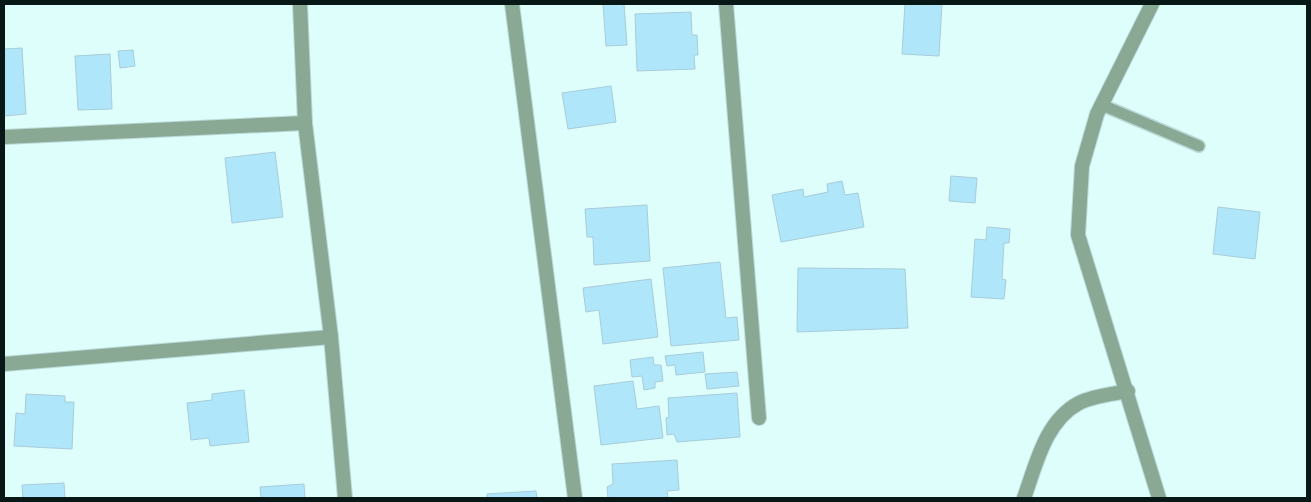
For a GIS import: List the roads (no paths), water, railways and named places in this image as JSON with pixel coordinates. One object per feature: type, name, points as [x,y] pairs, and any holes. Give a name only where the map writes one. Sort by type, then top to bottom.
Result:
[{"type":"street","points":[[300,4],[305,123],[331,337],[344,498]]},
{"type":"street","points":[[512,4],[574,498]]},
{"type":"street","points":[[726,4],[759,418]]},
{"type":"street","points":[[1152,4],[1100,110],[1082,166],[1078,235],[1128,391],[1159,498]]},
{"type":"street","points":[[4,137],[305,123]]},
{"type":"street","points":[[4,364],[331,337]]},
{"type":"street","points":[[1024,498],[1050,430],[1064,413],[1080,402],[1128,391]]},
{"type":"lane","points":[[1100,110],[1199,146]]}]
